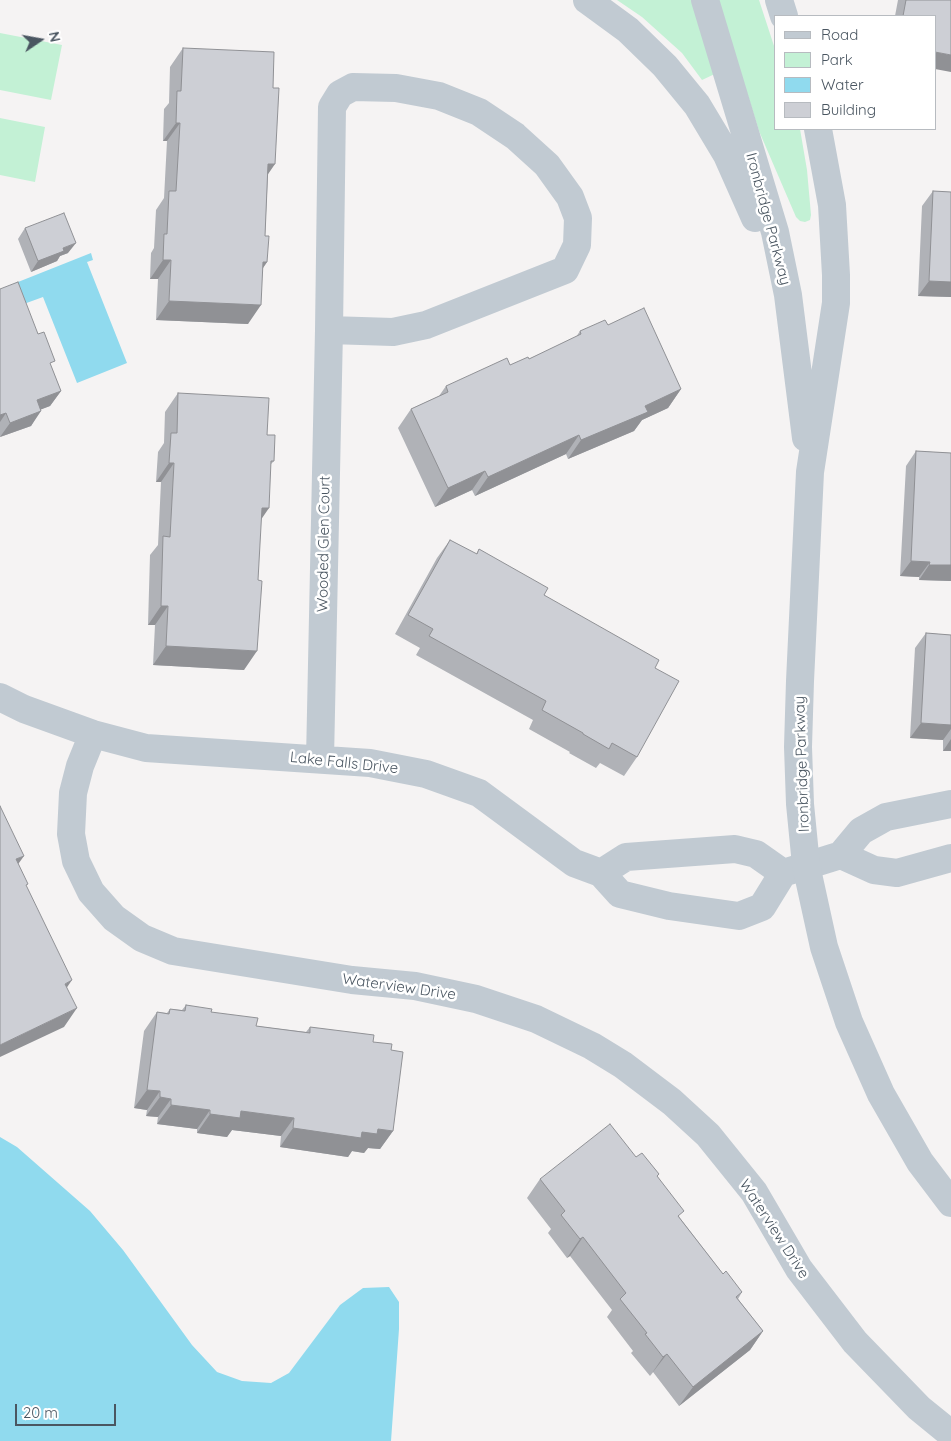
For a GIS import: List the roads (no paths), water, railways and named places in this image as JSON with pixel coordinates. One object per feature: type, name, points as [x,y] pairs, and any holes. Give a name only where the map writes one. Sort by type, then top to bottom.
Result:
[{"type":"street","points":[[587,0],[628,30],[666,66],[697,104],[727,154],[788,295]]},
{"type":"street","name":"Ironbridge Parkway","points":[[705,0],[775,232],[788,295],[810,472]]},
{"type":"street","points":[[779,0],[784,15]]},
{"type":"street","name":"Wooded Glen Court","points":[[320,759],[332,107],[340,94],[353,87],[396,88],[439,96],[479,112],[515,136],[547,165],[570,197],[578,218],[576,245],[565,270],[426,326],[392,332],[329,330]]},
{"type":"street","name":"Ironbridge Parkway","points":[[818,130],[832,205],[836,303],[810,472],[798,747],[800,804],[795,869],[849,1022],[881,1094],[920,1162],[951,1203]]},
{"type":"street","name":"Lake Falls Drive","points":[[0,697],[24,709],[93,734],[146,748],[370,763],[426,774],[478,793],[574,863],[601,873]]},
{"type":"street","name":"Waterview Drive","points":[[93,734],[80,766],[73,793],[71,834],[76,861],[91,892],[114,918],[142,938],[173,952],[352,980],[415,986],[476,999],[536,1019],[592,1046],[623,1065],[672,1102],[708,1135],[754,1192],[799,1269],[854,1342],[919,1408],[951,1434]]},
{"type":"street","points":[[795,869],[756,854],[735,850],[626,857],[601,873],[620,894],[669,906],[739,916],[762,908],[795,869],[841,855],[861,831],[886,817],[951,804]]},
{"type":"street","points":[[841,855],[874,870],[897,873],[951,858]]},
{"type":"water","points":[[91,253],[93,260],[87,262],[127,363],[77,383],[43,297],[21,305],[13,284]]},
{"type":"water","points":[[0,1137],[17,1147],[90,1211],[123,1250],[192,1345],[217,1372],[242,1381],[271,1383],[289,1373],[340,1305],[363,1288],[389,1287],[399,1302],[399,1329],[391,1441],[0,1441]]}]
